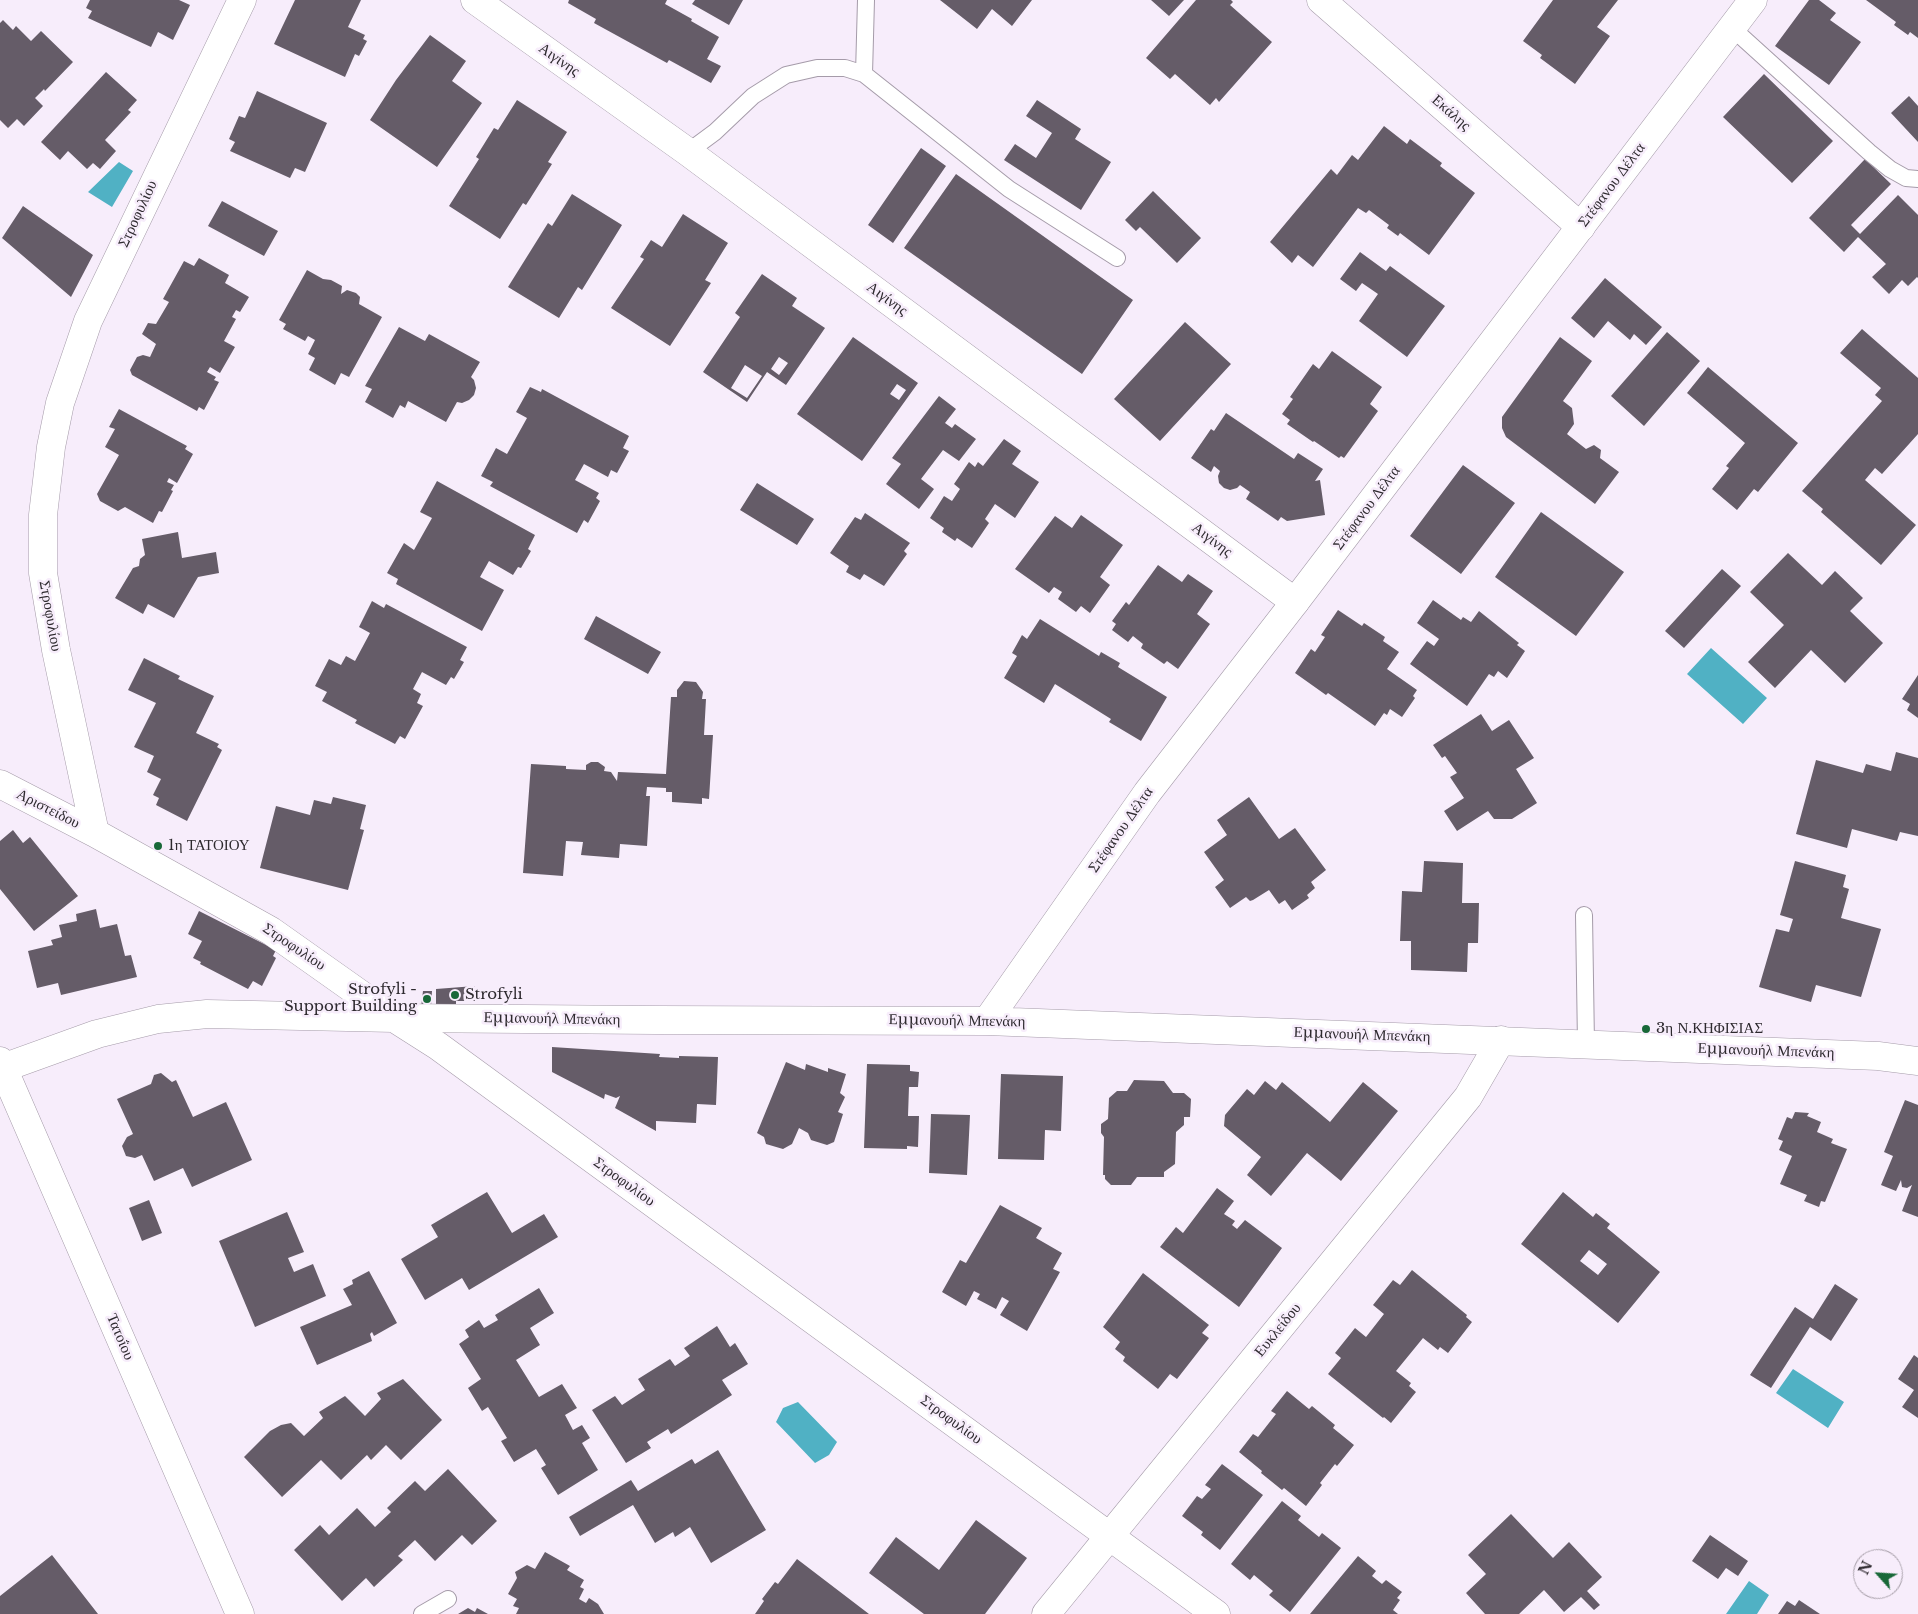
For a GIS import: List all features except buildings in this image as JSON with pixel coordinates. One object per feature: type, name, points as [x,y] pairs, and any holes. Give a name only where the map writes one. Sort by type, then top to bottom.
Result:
[{"type":"street","name":"Στροφυλίου","points":[[242,0],[88,320],[60,404],[51,446],[43,516],[42,573],[56,650],[96,833],[271,931],[462,1064],[1216,1614]]},
{"type":"street","name":"Αιγίνης","points":[[475,0],[688,152],[1296,602]]},
{"type":"street","name":"Εκάλης","points":[[1321,0],[1581,227]]},
{"type":"street","name":"Στέφανου Δέλτα","points":[[987,1021],[1147,793],[1296,602],[1753,0]]},
{"type":"street","name":"Αριστείδου","points":[[0,784],[96,833]]},
{"type":"street","name":"Εμμανουήλ Μπενάκη","points":[[1,1066],[97,1034],[158,1019],[206,1014],[394,1018],[987,1021],[1878,1056],[1918,1061]]},
{"type":"street","name":"Ευκλείδου","points":[[1046,1614],[1468,1098],[1501,1040]]},
{"type":"street","name":"Τατοΐου","points":[[1,1066],[240,1614]]},
{"type":"lane","points":[[864,74],[866,0]]},
{"type":"lane","points":[[1732,28],[1869,152],[1890,169],[1906,178],[1918,179]]},
{"type":"lane","points":[[688,152],[715,132],[753,96],[786,75],[817,68],[845,68],[864,74],[1009,189],[1117,258]]},
{"type":"lane","points":[[1584,915],[1586,1044]]},
{"type":"lane","points":[[422,1614],[448,1599]]},
{"type":"water","points":[[119,162],[133,171],[112,207],[88,192]]},
{"type":"water","points":[[1711,648],[1767,698],[1743,724],[1687,674]]},
{"type":"water","points":[[1793,1369],[1844,1402],[1828,1428],[1776,1393]]},
{"type":"water","points":[[798,1402],[837,1442],[829,1455],[815,1463],[776,1422],[783,1408]]},
{"type":"water","points":[[1749,1581],[1769,1595],[1757,1614],[1726,1614]]},
{"type":"place","name":"1η ΤΑΤΟΙΟΥ","points":[[158,846]]},
{"type":"place","name":"Strofyli","points":[[455,995]]},
{"type":"place","name":"Strofyli - Support Building","points":[[427,999]]},
{"type":"place","name":"3η Ν.ΚΗΦΙΣΙΑΣ","points":[[1646,1029]]}]
